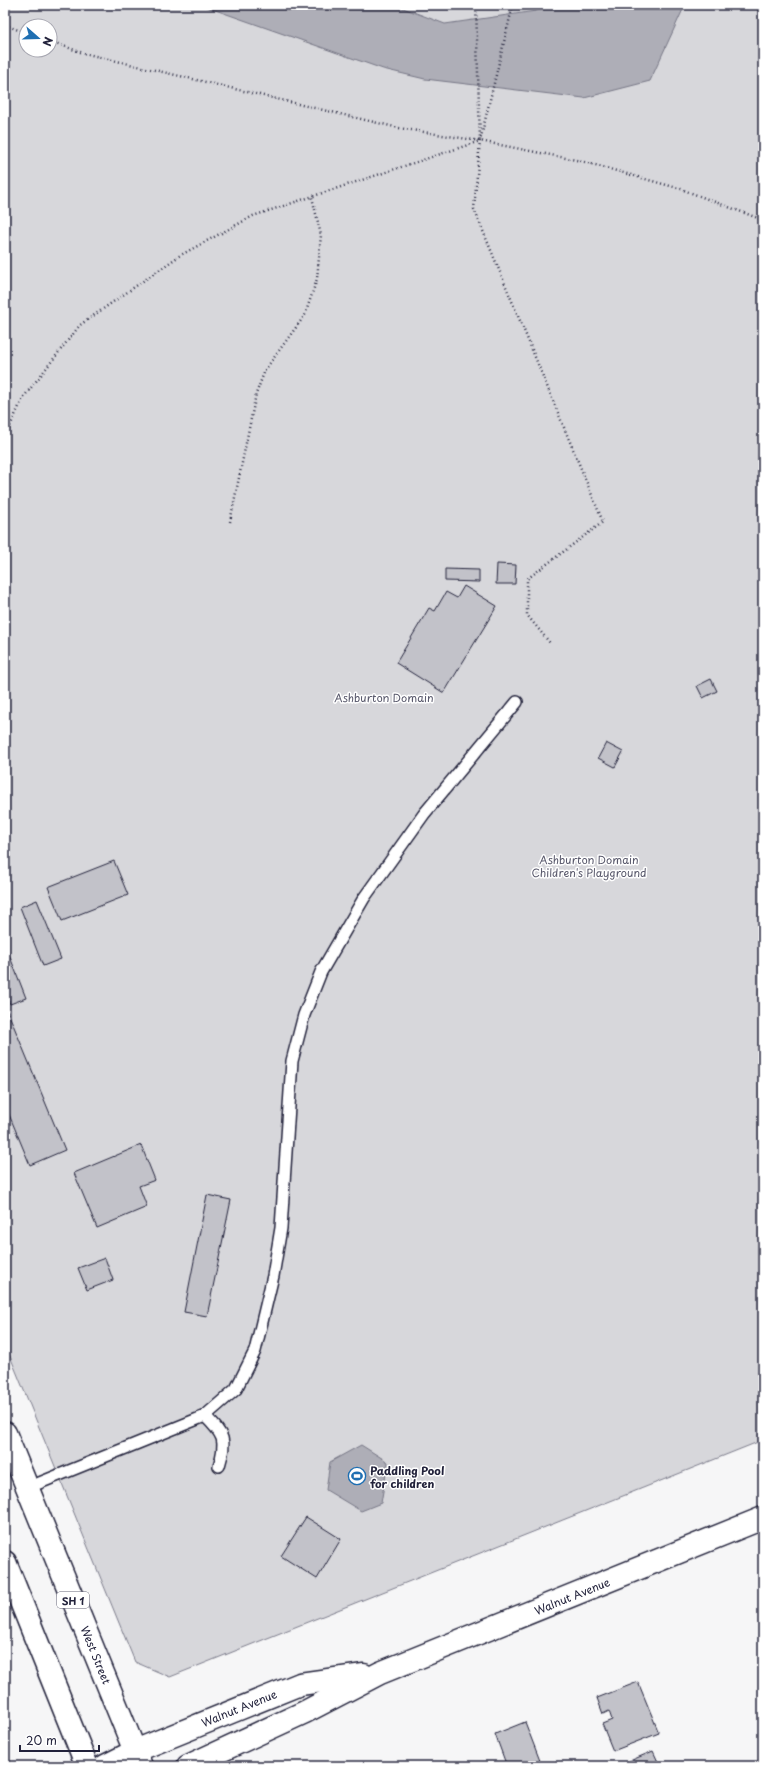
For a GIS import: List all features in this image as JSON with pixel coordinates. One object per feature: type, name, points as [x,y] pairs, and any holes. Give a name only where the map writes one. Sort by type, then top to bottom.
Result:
[{"type":"main road","name":"West Street","points":[[5,1433],[138,1758]]},
{"type":"main road","name":"Walnut Avenue","points":[[188,1766],[305,1712],[380,1673],[763,1518]]},
{"type":"main road","points":[[5,1562],[87,1766]]},
{"type":"main road","name":"Walnut Avenue","points":[[105,1766],[138,1758],[300,1684],[380,1673]]},
{"type":"lane","points":[[27,1488],[205,1416],[236,1389],[255,1351],[266,1313],[281,1228],[292,1060],[304,1015],[321,972],[364,898],[424,814],[517,702]]},
{"type":"lane","points":[[205,1416],[220,1432],[224,1448],[219,1466]]},
{"type":"path","points":[[476,5],[480,141],[474,209],[603,522],[527,579],[527,615],[550,643]]},
{"type":"path","points":[[480,141],[513,5]]},
{"type":"path","points":[[5,25],[18,30]]},
{"type":"path","points":[[58,44],[83,52],[399,128],[480,141],[581,161],[665,184],[763,220]]},
{"type":"path","points":[[5,437],[23,398],[80,325],[180,256],[253,216],[480,141]]},
{"type":"path","points":[[230,522],[256,394],[265,370],[305,315],[317,279],[321,235],[312,197]]},
{"type":"green space","name":"Ashburton Domain","points":[[5,5],[763,5],[763,1440],[170,1677],[135,1662],[5,1344]]},
{"type":"shaded area","points":[[201,5],[395,5],[445,24],[536,11],[546,5],[685,5],[650,81],[584,98],[425,79],[383,69]]},
{"type":"shaded area","name":"Paddling Pool for children","points":[[361,1445],[388,1462],[381,1503],[361,1511],[326,1490],[330,1462]]},
{"type":"building","points":[[497,564],[516,565],[515,584],[496,584]]},
{"type":"building","points":[[445,569],[479,570],[479,582],[445,581]]},
{"type":"building","points":[[464,586],[497,606],[444,693],[396,663],[429,608],[435,611],[446,592],[457,598]]},
{"type":"building","points":[[711,679],[717,691],[703,698],[697,686]]},
{"type":"building","points":[[606,743],[623,752],[615,767],[598,758]]},
{"type":"building","points":[[114,861],[128,895],[62,921],[48,887]]},
{"type":"building","points":[[37,900],[61,959],[43,966],[20,907]]},
{"type":"building","points":[[5,944],[26,998],[10,1004],[5,990]]},
{"type":"building","points":[[5,1005],[65,1150],[30,1165],[5,1105]]},
{"type":"building","points":[[141,1145],[155,1180],[139,1186],[147,1207],[97,1228],[74,1173]]},
{"type":"building","points":[[207,1195],[231,1200],[207,1316],[184,1312]]},
{"type":"building","points":[[105,1258],[113,1280],[87,1290],[78,1268]]},
{"type":"building","points":[[306,1517],[341,1539],[317,1579],[281,1556]]},
{"type":"building","points":[[638,1682],[659,1733],[613,1751],[602,1724],[612,1720],[609,1711],[603,1714],[597,1698]]},
{"type":"building","points":[[525,1722],[542,1766],[500,1766],[506,1764],[495,1734]]},
{"type":"building","points":[[653,1751],[660,1766],[626,1766],[625,1763]]},
{"type":"place","name":"Paddling Pool for children","points":[[357,1476]]},
{"type":"park label","name":"Ashburton Domain Children's Playground","points":[[589,865]]}]
